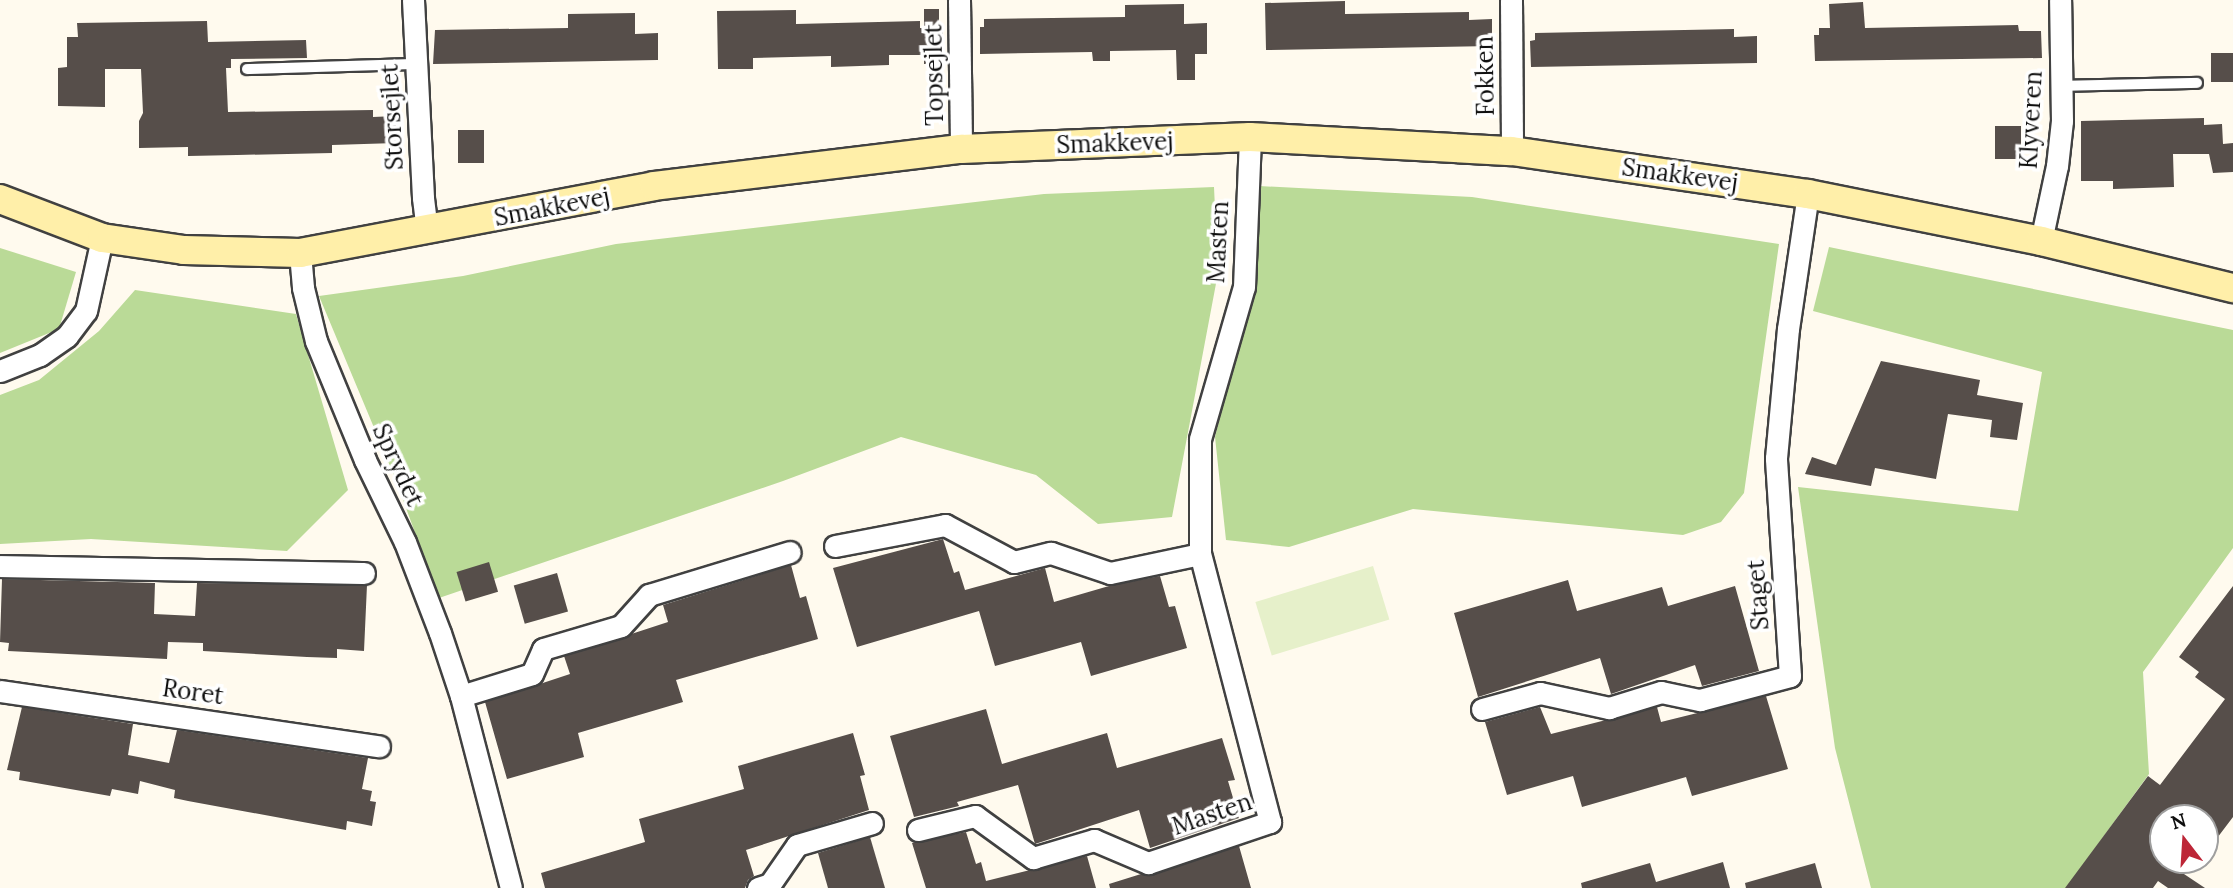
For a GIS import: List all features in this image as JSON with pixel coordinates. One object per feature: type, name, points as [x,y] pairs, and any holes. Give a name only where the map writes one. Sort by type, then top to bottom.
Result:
[{"type":"street","name":"Storsejlet","points":[[413,0],[427,231]]},
{"type":"street","name":"Topsejlet","points":[[959,0],[961,149]]},
{"type":"street","name":"Fokken","points":[[1511,0],[1513,151]]},
{"type":"street","name":"Klyveren","points":[[2041,241],[2057,166],[2062,121],[2060,0]]},
{"type":"street","name":"Smakkevej","points":[[0,199],[102,238],[184,250],[300,253],[654,187],[961,149],[1250,137],[1513,151],[1808,194],[2041,241],[2233,288]]},
{"type":"street","name":"Masten","points":[[918,830],[975,816],[1032,858],[1094,840],[1148,863],[1270,822],[1200,554],[1200,439],[1244,287],[1250,137]]},
{"type":"street","name":"Staget","points":[[1482,709],[1540,692],[1609,708],[1661,692],[1700,700],[1790,676],[1776,458],[1788,329],[1808,194]]},
{"type":"street","points":[[0,371],[40,355],[67,336],[86,311],[102,238]]},
{"type":"street","name":"Sprydet","points":[[300,253],[303,288],[316,341],[365,460],[405,542],[461,696],[510,888]]},
{"type":"street","points":[[835,546],[945,525],[1014,562],[1051,553],[1110,573],[1200,554]]},
{"type":"street","points":[[461,696],[532,674],[543,649],[621,626],[649,595],[790,552]]},
{"type":"street","points":[[0,566],[364,573]]},
{"type":"street","name":"Roret","points":[[0,691],[379,746]]},
{"type":"street","points":[[758,888],[770,884],[797,845],[872,823]]},
{"type":"lane","points":[[247,69],[416,64]]},
{"type":"lane","points":[[2061,86],[2197,83]]},
{"type":"green space","points":[[1259,186],[1472,197],[1779,244],[1744,493],[1721,522],[1683,535],[1413,509],[1289,547],[1226,540],[1215,437],[1253,282]]},
{"type":"green space","points":[[1214,187],[1218,273],[1172,517],[1098,524],[1036,475],[901,437],[783,481],[439,598],[395,478],[319,296],[463,276],[616,244],[1044,194]]},
{"type":"green space","points":[[1829,247],[2233,330],[2233,548],[2143,672],[2149,774],[2066,888],[1871,888],[1835,748],[1798,487],[2018,511],[2042,372],[1813,311]]},
{"type":"green space","points":[[0,248],[76,272],[59,329],[0,353]]},
{"type":"green space","points":[[135,290],[296,314],[348,490],[287,551],[91,539],[0,544],[0,395],[39,380],[99,331]]},
{"type":"green space","points":[[1373,566],[1389,620],[1272,656],[1255,602]]},
{"type":"building","points":[[1345,1],[1345,14],[1469,12],[1469,20],[1492,19],[1492,46],[1266,50],[1265,3]]},
{"type":"building","points":[[1863,2],[1865,28],[2018,25],[2019,31],[2041,31],[2042,58],[1815,61],[1814,35],[1819,35],[1819,28],[1830,28],[1829,4]]},
{"type":"building","points":[[1184,4],[1184,24],[1207,23],[1207,54],[1195,54],[1195,80],[1177,80],[1176,50],[1110,51],[1110,61],[1093,61],[1092,52],[980,54],[980,27],[984,27],[984,19],[1125,17],[1125,5]]},
{"type":"building","points":[[924,9],[939,9],[939,28],[943,28],[941,64],[924,64],[924,55],[889,55],[889,65],[831,67],[831,56],[753,58],[753,69],[718,69],[717,11],[796,10],[796,24],[920,21],[920,28],[924,28]]},
{"type":"building","points":[[635,13],[635,34],[658,33],[658,60],[433,64],[435,30],[568,28],[568,14]]},
{"type":"building","points":[[207,21],[208,42],[306,40],[307,58],[231,59],[231,68],[226,68],[228,112],[373,110],[373,117],[396,116],[396,143],[332,145],[332,153],[188,156],[188,147],[139,148],[139,121],[143,113],[141,69],[105,69],[105,107],[58,106],[58,68],[67,67],[67,37],[78,37],[77,23]]},
{"type":"building","points":[[1734,29],[1734,37],[1757,36],[1757,63],[1531,67],[1530,41],[1535,40],[1535,33]]},
{"type":"building","points":[[2211,53],[2233,53],[2233,82],[2211,82]]},
{"type":"building","points":[[2204,118],[2204,125],[2222,124],[2223,144],[2233,143],[2233,172],[2213,173],[2209,154],[2173,154],[2174,187],[2113,189],[2113,181],[2081,181],[2081,121]]},
{"type":"building","points":[[1995,126],[2021,126],[2021,159],[1995,159]]},
{"type":"building","points":[[458,130],[484,130],[484,163],[458,163]]},
{"type":"building","points":[[1881,361],[1980,380],[1977,395],[2023,403],[2017,440],[1990,437],[1992,420],[1948,414],[1936,479],[1875,468],[1871,486],[1805,474],[1812,457],[1836,465]]},
{"type":"building","points":[[943,539],[954,573],[959,571],[965,590],[1045,568],[1054,602],[1109,586],[1160,576],[1169,607],[1175,606],[1187,648],[1091,676],[1081,642],[995,666],[979,611],[857,647],[833,568]]},
{"type":"building","points":[[489,562],[498,592],[466,602],[456,572]]},
{"type":"building","points":[[791,565],[800,598],[806,596],[818,639],[676,680],[683,702],[578,733],[584,757],[507,779],[485,702],[570,674],[564,656],[668,622],[663,605]]},
{"type":"building","points":[[557,573],[568,611],[525,624],[514,585]]},
{"type":"building","points":[[2,579],[155,583],[154,614],[195,616],[197,583],[367,585],[364,651],[337,649],[337,658],[307,657],[203,651],[203,643],[168,642],[167,659],[8,651],[9,643],[0,642]]},
{"type":"building","points":[[1568,580],[1577,611],[1662,587],[1668,606],[1735,586],[1759,671],[1702,686],[1695,665],[1611,694],[1600,658],[1478,697],[1454,613]]},
{"type":"building","points":[[2233,586],[2233,817],[2219,836],[2219,804],[2149,804],[2149,874],[2184,874],[2205,888],[2168,888],[2158,881],[2153,888],[2065,888],[2148,776],[2160,785],[2225,699],[2195,677],[2199,672],[2179,657]]},
{"type":"building","points":[[1766,696],[1788,769],[1692,796],[1686,777],[1582,807],[1573,776],[1507,795],[1485,722],[1540,707],[1551,734],[1657,707],[1661,722]]},
{"type":"building","points":[[22,707],[133,724],[128,755],[169,763],[177,730],[368,758],[362,789],[372,791],[370,801],[376,802],[372,826],[347,821],[346,830],[188,801],[174,798],[175,790],[140,781],[138,794],[112,789],[110,796],[19,780],[20,772],[7,770]]},
{"type":"building","points":[[986,709],[1002,764],[1107,733],[1117,768],[1222,738],[1235,780],[1228,781],[1239,818],[1150,848],[1139,810],[1035,844],[1018,785],[957,802],[959,806],[914,817],[890,736]]},
{"type":"building","points":[[853,733],[865,775],[860,776],[869,810],[746,850],[754,876],[748,880],[745,888],[545,888],[541,873],[645,842],[639,819],[744,789],[738,766]]},
{"type":"building","points":[[966,832],[976,864],[981,862],[986,881],[1087,856],[1096,888],[926,888],[912,843]]},
{"type":"building","points":[[870,837],[885,888],[828,888],[818,853]]},
{"type":"building","points":[[1239,846],[1251,888],[1110,888],[1109,884],[1141,874],[1152,875]]},
{"type":"building","points":[[1723,862],[1730,888],[1582,888],[1581,883],[1650,863],[1656,882]]},
{"type":"building","points":[[1815,863],[1822,888],[1746,888],[1745,883]]}]
